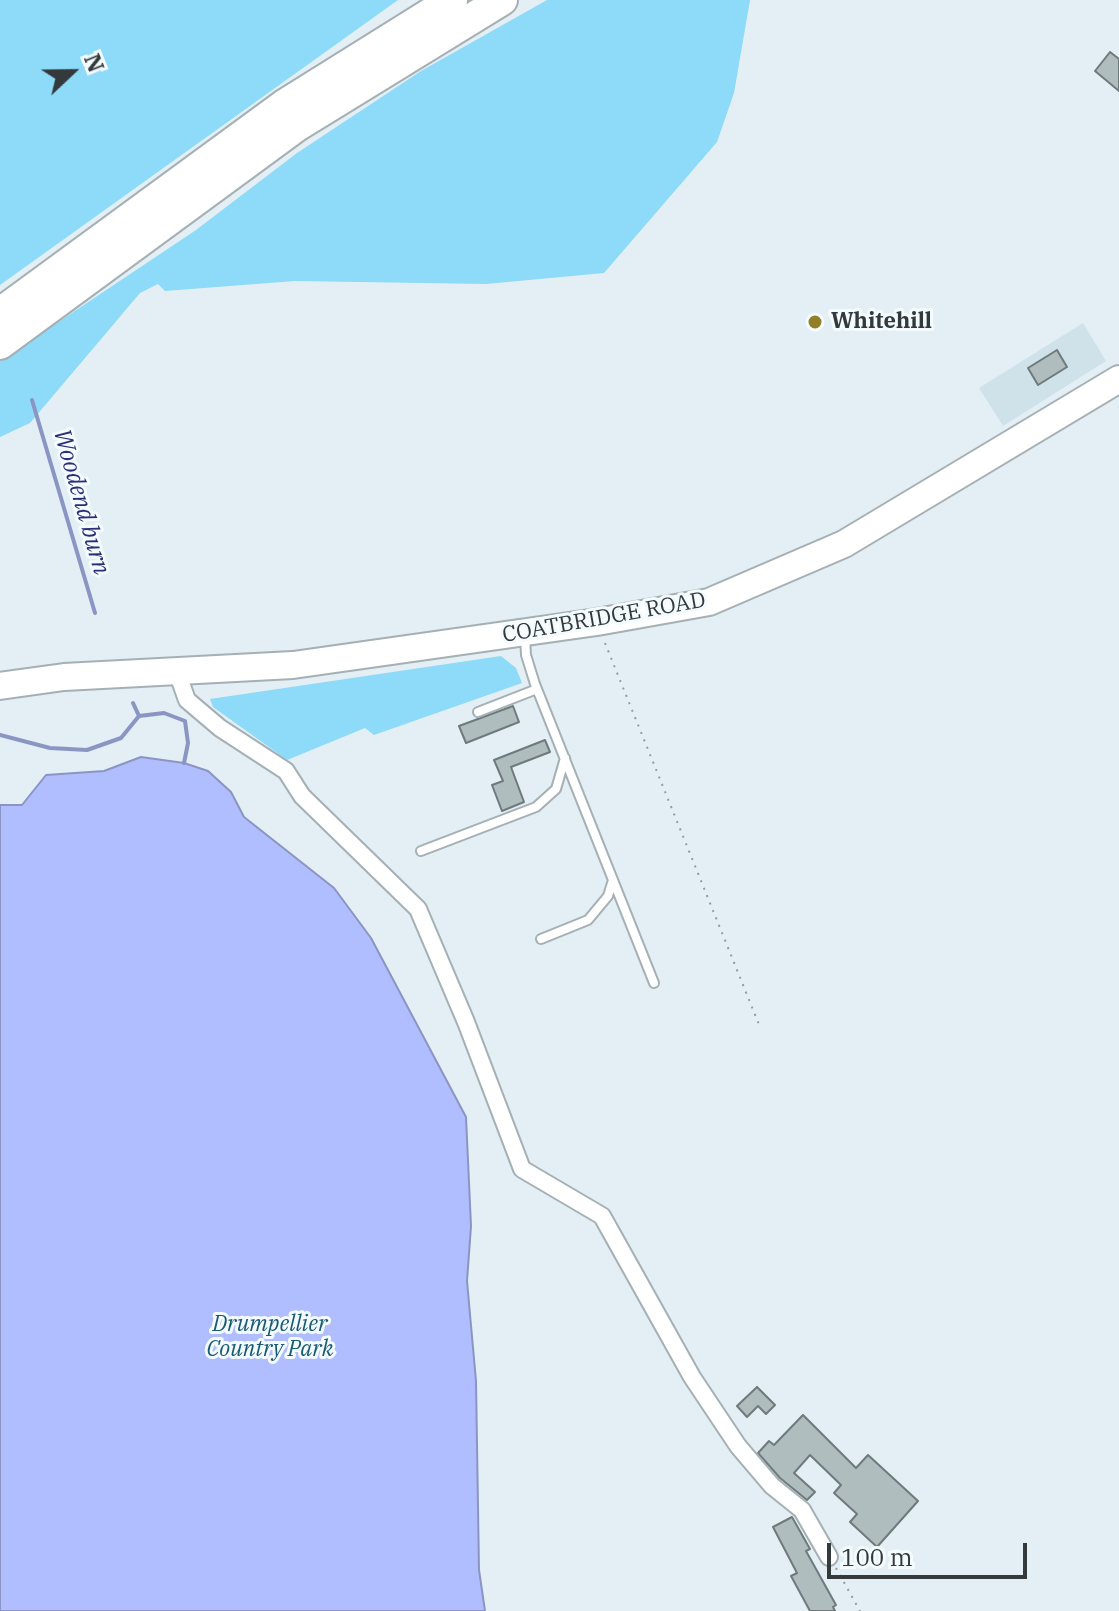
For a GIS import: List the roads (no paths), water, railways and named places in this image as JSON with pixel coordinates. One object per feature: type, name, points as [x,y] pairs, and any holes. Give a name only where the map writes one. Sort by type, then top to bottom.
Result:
[{"type":"highway","points":[[0,313],[284,105],[452,0]]},
{"type":"highway","points":[[0,344],[297,126],[502,0]]},
{"type":"main road","name":"COATBRIDGE ROAD","points":[[0,686],[64,677],[293,665],[525,633],[709,602],[844,544],[1119,379]]},
{"type":"street","points":[[177,672],[187,700],[220,728],[286,771],[302,796],[418,909],[522,1169],[602,1216],[692,1377],[738,1446],[772,1486],[802,1510],[829,1557]]},
{"type":"lane","points":[[525,633],[526,655],[537,689],[654,983]]},
{"type":"lane","points":[[478,712],[537,689]]},
{"type":"lane","points":[[421,851],[536,807],[556,789],[565,757]]},
{"type":"lane","points":[[541,939],[588,920],[608,896],[613,879]]},
{"type":"waterway","name":"Woodend burn","points":[[32,400],[95,613]]},
{"type":"waterway","name":"Woodend burn","points":[[133,703],[139,716],[164,713],[185,721],[188,743],[184,763]]},
{"type":"waterway","points":[[0,735],[50,748],[87,750],[121,738],[139,716]]},
{"type":"place","name":"Whitehill","points":[[815,322]]},
{"type":"park label","name":"Drumpellier Country Park","points":[[270,1338]]}]
